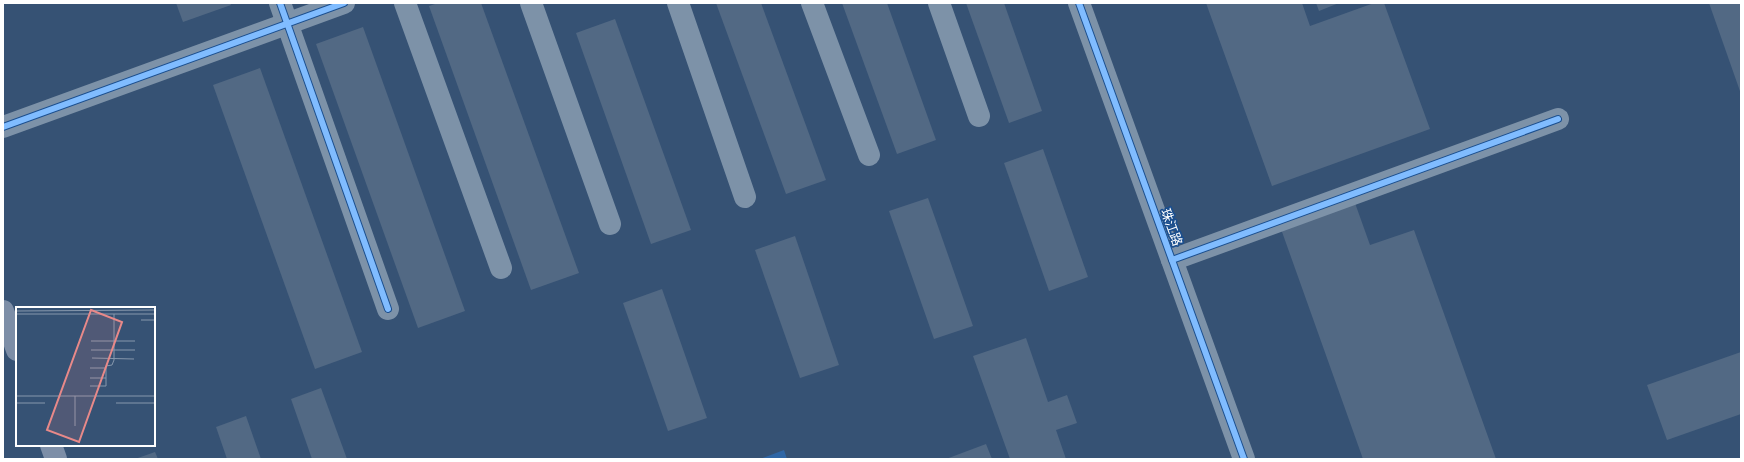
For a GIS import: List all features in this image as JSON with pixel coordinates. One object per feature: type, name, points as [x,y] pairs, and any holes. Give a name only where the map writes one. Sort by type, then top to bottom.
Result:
[{"type":"main road","points":[[3,311],[16,347]]},
{"type":"main road","points":[[51,446],[56,459]]},
{"type":"street","points":[[280,3],[388,309]]},
{"type":"street","points":[[3,127],[344,3]]},
{"type":"street","points":[[405,3],[501,268]]},
{"type":"street","points":[[531,3],[610,224]]},
{"type":"street","points":[[678,3],[745,197]]},
{"type":"street","points":[[812,3],[869,155]]},
{"type":"street","points":[[939,3],[979,116]]},
{"type":"street","name":"珠江路","points":[[1079,3],[1244,459]]},
{"type":"street","points":[[1172,260],[1558,119]]},
{"type":"shaded area","points":[[784,450],[787,459],[760,459]]},
{"type":"building","points":[[176,3],[230,3],[231,5],[183,22]]},
{"type":"building","points":[[438,3],[481,3],[579,273],[531,290],[429,6]]},
{"type":"building","points":[[716,3],[761,3],[826,180],[786,194]]},
{"type":"building","points":[[842,3],[887,3],[936,140],[897,154]]},
{"type":"building","points":[[966,3],[1004,3],[1042,111],[1009,123]]},
{"type":"building","points":[[1206,3],[1302,3],[1310,26],[1374,3],[1384,3],[1430,129],[1272,186]]},
{"type":"building","points":[[1316,3],[1339,3],[1319,11]]},
{"type":"building","points":[[1709,3],[1741,3],[1741,94]]},
{"type":"building","points":[[615,19],[691,230],[651,244],[576,33]]},
{"type":"building","points":[[363,27],[465,311],[418,328],[316,44]]},
{"type":"building","points":[[260,68],[362,352],[315,369],[213,85]]},
{"type":"building","points":[[1043,149],[1088,277],[1049,291],[1004,163]]},
{"type":"building","points":[[928,198],[973,326],[934,339],[889,211]]},
{"type":"building","points":[[1355,203],[1370,245],[1414,230],[1496,459],[1363,459],[1281,229]]},
{"type":"building","points":[[795,236],[839,365],[800,378],[755,250]]},
{"type":"building","points":[[662,289],[707,418],[668,431],[623,303]]},
{"type":"building","points":[[1026,338],[1048,402],[1067,395],[1077,423],[1056,430],[1066,459],[1010,459],[973,356]]},
{"type":"building","points":[[1741,352],[1741,414],[1667,440],[1647,385]]},
{"type":"building","points":[[321,388],[347,459],[312,459],[291,399]]},
{"type":"building","points":[[246,416],[261,459],[227,459],[216,427]]},
{"type":"building","points":[[986,444],[992,459],[946,459]]},
{"type":"building","points":[[155,452],[158,459],[135,459]]},
{"type":"cycle path","points":[[280,3],[388,309]]},
{"type":"cycle path","points":[[3,127],[344,3]]},
{"type":"cycle path","points":[[1079,3],[1244,459]]},
{"type":"cycle path","points":[[1172,260],[1558,119]]}]
